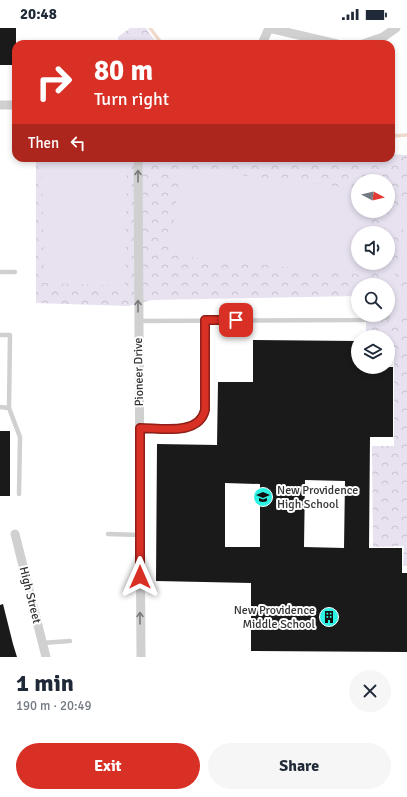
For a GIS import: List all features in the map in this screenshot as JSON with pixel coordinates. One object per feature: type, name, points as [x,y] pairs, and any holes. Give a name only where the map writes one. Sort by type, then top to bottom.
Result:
[{"type":"street","points":[[264,40],[269,28],[321,40]]},
{"type":"street","points":[[375,40],[383,37],[396,28]]},
{"type":"street","points":[[0,105],[12,105]]},
{"type":"street","name":"Pioneer Drive","points":[[138,162],[141,657]]},
{"type":"street","name":"High Street","points":[[15,534],[46,657]]},
{"type":"lane","points":[[0,272],[15,272]]},
{"type":"lane","points":[[140,428],[189,428],[199,423],[204,416],[205,320]]},
{"type":"lane","points":[[138,321],[351,320]]},
{"type":"lane","points":[[0,335],[10,335],[9,408],[20,437],[19,494]]},
{"type":"lane","points":[[0,407],[9,408]]},
{"type":"lane","points":[[108,534],[140,535]]},
{"type":"lane","points":[[42,643],[70,641]]},
{"type":"green space","points":[[130,28],[146,28],[154,40],[118,40],[118,37]]},
{"type":"green space","points":[[395,154],[407,155],[407,566],[403,566],[404,546],[373,547],[372,446],[394,446],[395,330],[366,330],[366,322],[395,322],[395,278],[351,278],[351,296],[152,300],[128,306],[36,303],[36,162],[395,162]]},
{"type":"green space","points":[[42,162],[127,162],[125,286],[44,283]]},
{"type":"green space","points":[[181,168],[351,188],[351,218],[369,218],[369,226],[351,226],[351,270],[363,270],[363,275],[169,255]]},
{"type":"green space","points":[[407,201],[407,216],[395,235],[395,226],[387,226],[392,218],[395,218],[395,214]]},
{"type":"green space","points":[[405,220],[407,220],[407,274],[395,272]]},
{"type":"green space","points":[[382,270],[394,270],[396,278],[407,295],[407,317],[395,314],[395,302],[400,303],[395,296],[395,278],[384,278]]},
{"type":"building","points":[[0,28],[16,28],[16,40],[12,40],[12,65],[0,65]]},
{"type":"building","name":"New Providence High School","points":[[253,340],[351,341],[351,374],[393,374],[393,437],[370,437],[369,548],[402,548],[402,573],[407,573],[407,652],[251,651],[251,583],[156,581],[157,444],[217,445],[218,382],[253,382]],"holes":[[[305,480],[345,481],[344,548],[304,547]],[[225,483],[260,484],[260,547],[225,547]]]},
{"type":"building","points":[[0,431],[10,431],[10,496],[0,496]]},
{"type":"building","points":[[3,604],[17,657],[0,657],[0,605]]},
{"type":"waterway","points":[[150,28],[159,40]]},
{"type":"waterway","points":[[395,136],[407,135]]},
{"type":"place","name":"New Providence High School","points":[[263,497]]},
{"type":"place","name":"New Providence Middle School","points":[[329,617]]},
{"type":"route","points":[[140,577],[140,428],[189,428],[199,423],[204,416],[205,410],[205,320],[236,320]]}]
